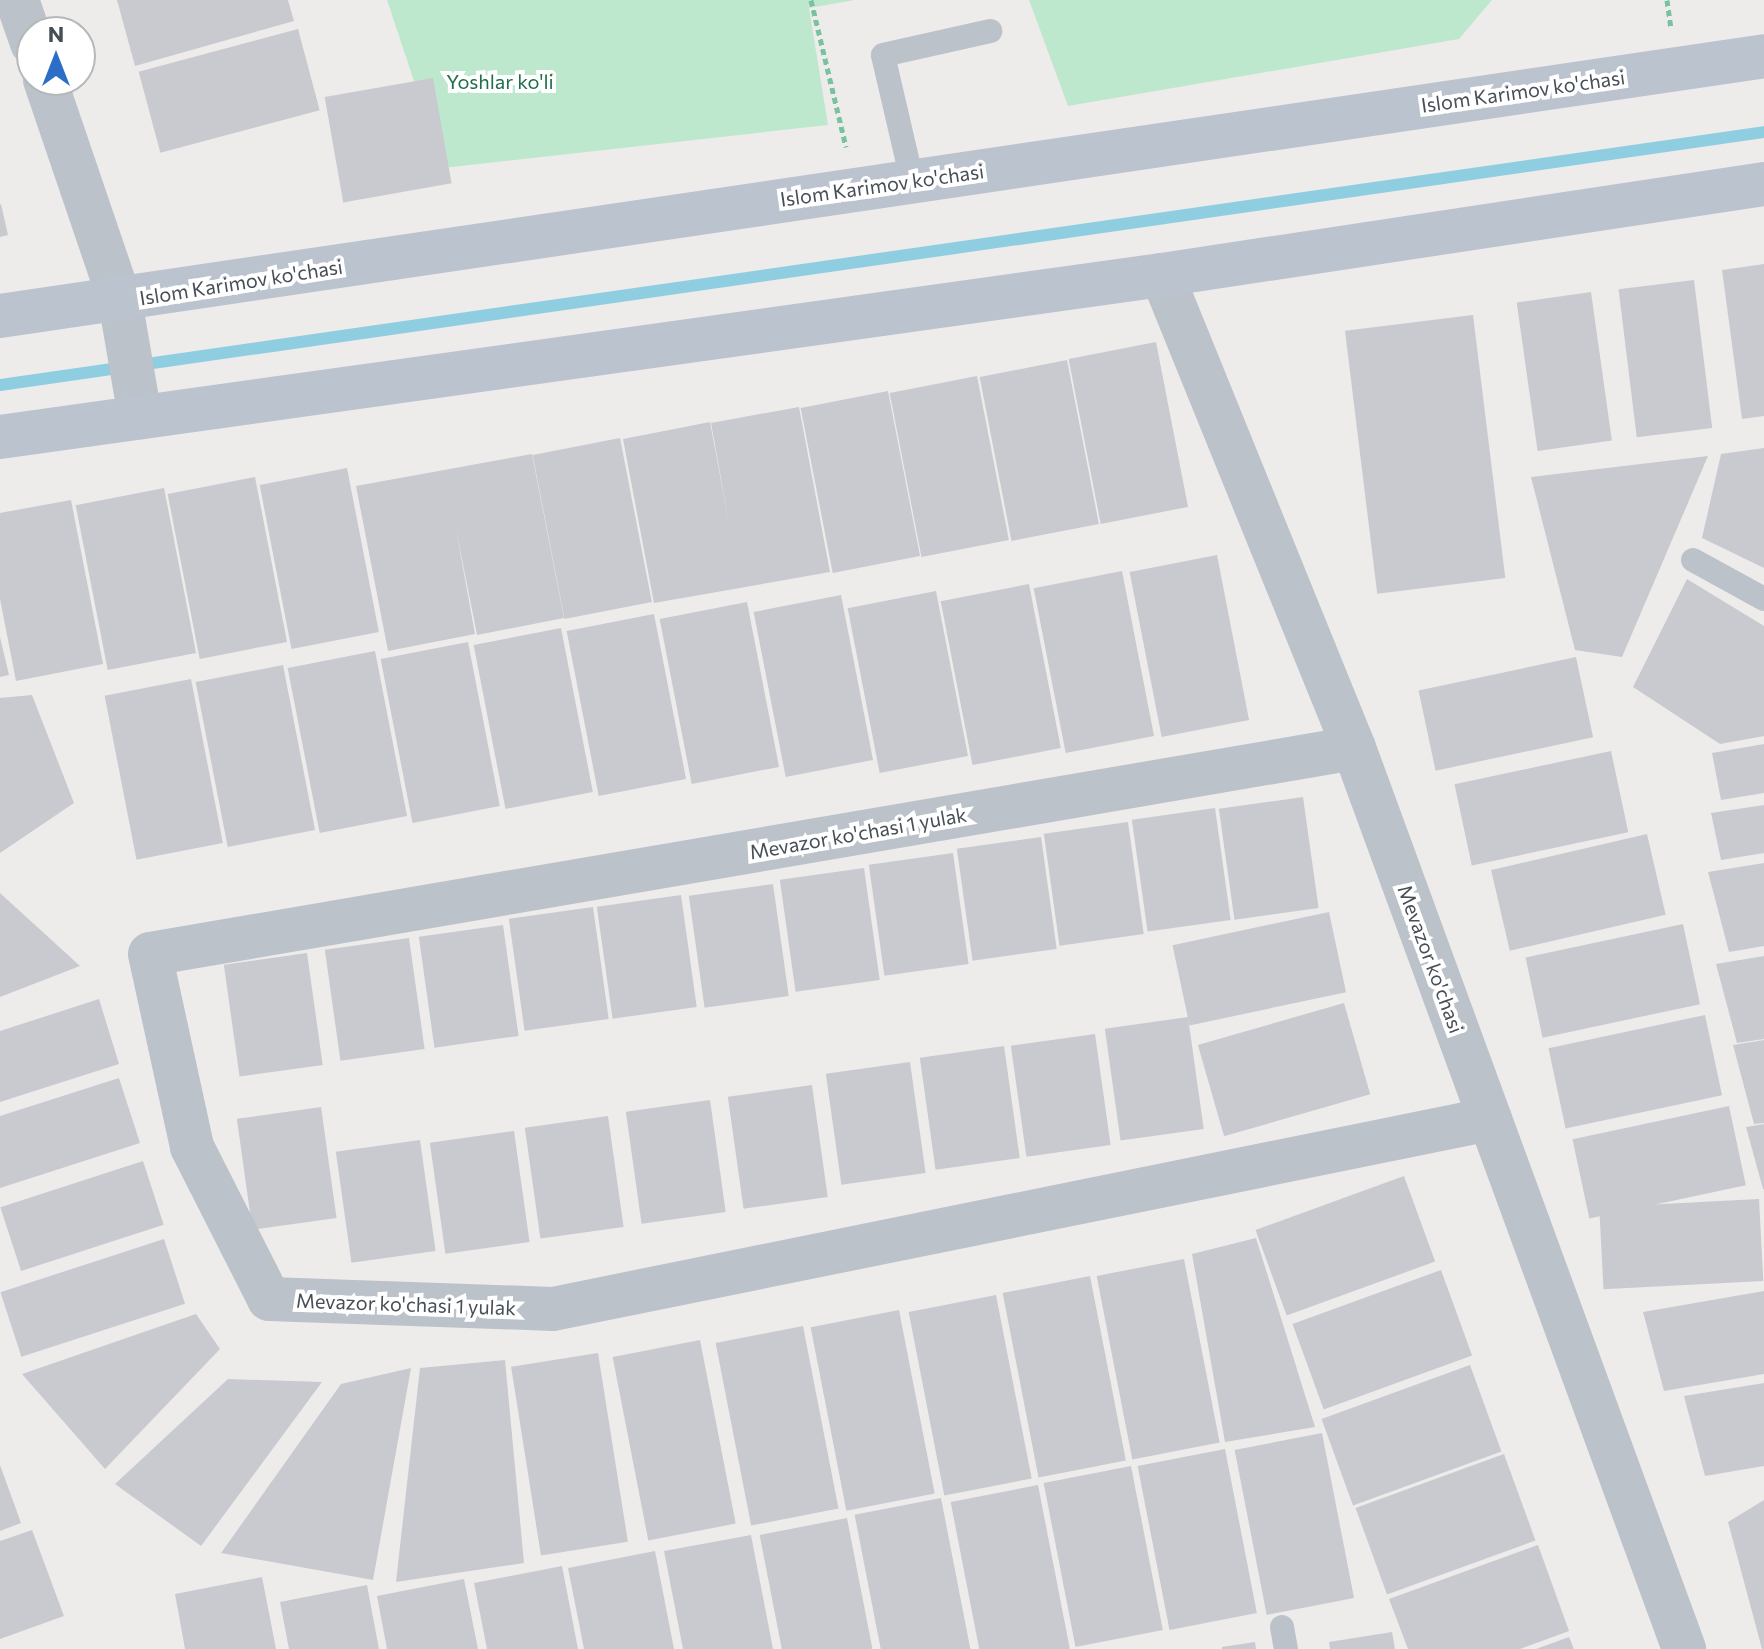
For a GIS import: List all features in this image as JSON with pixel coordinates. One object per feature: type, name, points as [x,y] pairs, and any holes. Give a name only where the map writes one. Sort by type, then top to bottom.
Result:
[{"type":"main road","name":"Islom Karimov ko'chasi","points":[[0,316],[1764,56]]},
{"type":"main road","points":[[0,437],[1162,275],[1764,184]]},
{"type":"street","points":[[50,96],[120,300],[140,417]]},
{"type":"street","name":"Mevazor ko'chasi","points":[[1162,275],[1354,748],[1684,1649]]},
{"type":"street","name":"Mevazor ko'chasi 1 yulak","points":[[1354,748],[150,954],[192,1147],[269,1299],[553,1309],[1490,1119]]},
{"type":"lane","points":[[912,180],[883,55],[990,31]]},
{"type":"lane","points":[[1693,560],[1764,599]]},
{"type":"path","points":[[811,0],[848,154]]},
{"type":"path","points":[[1667,0],[1671,31]]},
{"type":"green space","name":"Yoshlar ko'li","points":[[387,0],[855,0],[809,8],[828,125],[443,168]]},
{"type":"green space","points":[[1029,0],[1492,0],[1459,39],[1068,106]]},
{"type":"building","points":[[117,0],[288,0],[294,21],[135,66]]},
{"type":"building","points":[[298,29],[320,110],[160,153],[139,72]]},
{"type":"building","points":[[433,78],[452,183],[343,202],[325,97]]},
{"type":"building","points":[[0,205],[8,235],[0,237]]},
{"type":"building","points":[[1764,264],[1764,416],[1742,419],[1722,270]]},
{"type":"building","points":[[1694,280],[1712,428],[1637,437],[1619,289]]},
{"type":"building","points":[[1591,292],[1612,441],[1538,451],[1517,302]]},
{"type":"building","points":[[1473,315],[1505,578],[1377,594],[1345,331]]},
{"type":"building","points":[[1156,342],[1188,507],[1101,524],[1069,359]]},
{"type":"building","points":[[1067,360],[1099,524],[1012,541],[980,377]]},
{"type":"building","points":[[977,376],[1009,540],[922,557],[890,393]]},
{"type":"building","points":[[888,391],[920,556],[833,573],[801,408]]},
{"type":"building","points":[[799,407],[830,572],[654,603],[623,439],[710,422],[730,529],[711,423]]},
{"type":"building","points":[[620,438],[652,602],[565,619],[533,455]]},
{"type":"building","points":[[1764,448],[1764,568],[1702,538],[1721,454]]},
{"type":"building","points":[[532,454],[564,618],[477,635],[456,529],[475,634],[388,651],[356,486]]},
{"type":"building","points":[[1708,456],[1622,657],[1575,650],[1531,477]]},
{"type":"building","points":[[347,468],[379,632],[292,649],[260,485]]},
{"type":"building","points":[[255,477],[287,642],[200,659],[168,494]]},
{"type":"building","points":[[164,488],[196,653],[108,670],[76,505]]},
{"type":"building","points":[[71,500],[103,664],[16,681],[0,599],[0,513]]},
{"type":"building","points":[[1217,555],[1249,720],[1162,737],[1130,572]]},
{"type":"building","points":[[1122,571],[1154,736],[1066,753],[1034,588]]},
{"type":"building","points":[[1687,579],[1764,626],[1764,736],[1720,744],[1633,687]]},
{"type":"building","points":[[1029,584],[1061,748],[973,765],[941,601]]},
{"type":"building","points":[[936,591],[968,756],[880,773],[848,608]]},
{"type":"building","points":[[841,595],[873,760],[786,777],[754,612]]},
{"type":"building","points":[[747,602],[779,767],[692,784],[660,619]]},
{"type":"building","points":[[654,614],[686,779],[599,796],[567,631]]},
{"type":"building","points":[[561,628],[593,792],[506,809],[474,645]]},
{"type":"building","points":[[0,637],[9,675],[0,677]]},
{"type":"building","points":[[468,642],[500,806],[413,823],[381,659]]},
{"type":"building","points":[[375,651],[407,816],[320,833],[288,668]]},
{"type":"building","points":[[1576,657],[1593,737],[1436,771],[1419,690]]},
{"type":"building","points":[[283,665],[315,830],[228,847],[196,682]]},
{"type":"building","points":[[191,679],[223,843],[136,860],[105,696]]},
{"type":"building","points":[[32,695],[74,803],[0,853],[0,698]]},
{"type":"building","points":[[1764,744],[1764,793],[1721,800],[1712,753]]},
{"type":"building","points":[[1611,751],[1628,832],[1472,865],[1454,784]]},
{"type":"building","points":[[1303,797],[1319,908],[1234,920],[1219,809]]},
{"type":"building","points":[[1764,805],[1764,853],[1721,860],[1711,813]]},
{"type":"building","points":[[1215,808],[1231,920],[1148,932],[1132,820]]},
{"type":"building","points":[[1128,822],[1144,934],[1060,946],[1044,834]]},
{"type":"building","points":[[1647,834],[1666,915],[1510,951],[1491,870]]},
{"type":"building","points":[[1041,837],[1057,949],[973,961],[957,849]]},
{"type":"building","points":[[953,853],[969,964],[884,976],[869,865]]},
{"type":"building","points":[[1764,863],[1764,946],[1729,952],[1708,872]]},
{"type":"building","points":[[864,868],[880,980],[796,992],[780,880]]},
{"type":"building","points":[[773,884],[789,996],[705,1008],[689,896]]},
{"type":"building","points":[[0,893],[80,966],[0,997]]},
{"type":"building","points":[[681,895],[697,1007],[613,1019],[597,907]]},
{"type":"building","points":[[593,907],[609,1019],[525,1031],[509,919]]},
{"type":"building","points":[[1329,912],[1346,992],[1190,1025],[1172,945]]},
{"type":"building","points":[[1683,924],[1700,1004],[1543,1038],[1526,957]]},
{"type":"building","points":[[503,925],[519,1036],[434,1048],[419,937]]},
{"type":"building","points":[[409,938],[425,1049],[340,1061],[325,950]]},
{"type":"building","points":[[307,953],[323,1065],[240,1077],[224,965]]},
{"type":"building","points":[[1764,956],[1764,1039],[1737,1043],[1716,964]]},
{"type":"building","points":[[99,999],[119,1064],[0,1102],[0,1031]]},
{"type":"building","points":[[1344,1003],[1370,1094],[1224,1136],[1198,1045]]},
{"type":"building","points":[[1705,1015],[1722,1095],[1566,1128],[1548,1048]]},
{"type":"building","points":[[1188,1017],[1204,1129],[1121,1141],[1105,1029]]},
{"type":"building","points":[[1095,1034],[1111,1145],[1026,1157],[1011,1046]]},
{"type":"building","points":[[1764,1040],[1764,1123],[1754,1124],[1733,1045]]},
{"type":"building","points":[[1004,1046],[1020,1158],[936,1170],[920,1058]]},
{"type":"building","points":[[910,1062],[926,1173],[841,1185],[826,1074]]},
{"type":"building","points":[[119,1078],[140,1143],[0,1188],[0,1116]]},
{"type":"building","points":[[812,1085],[828,1197],[744,1209],[728,1097]]},
{"type":"building","points":[[710,1100],[726,1212],[642,1224],[626,1112]]},
{"type":"building","points":[[1729,1106],[1746,1185],[1589,1218],[1572,1139]]},
{"type":"building","points":[[321,1107],[337,1218],[252,1230],[237,1119]]},
{"type":"building","points":[[608,1116],[624,1227],[540,1239],[525,1128]]},
{"type":"building","points":[[1764,1124],[1764,1189],[1763,1189],[1746,1127]]},
{"type":"building","points":[[514,1131],[530,1242],[445,1254],[430,1143]]},
{"type":"building","points":[[420,1140],[436,1251],[351,1263],[336,1152]]},
{"type":"building","points":[[143,1161],[164,1225],[21,1271],[0,1207]]},
{"type":"building","points":[[1404,1176],[1435,1262],[1287,1316],[1256,1230]]},
{"type":"building","points":[[1759,1199],[1763,1281],[1604,1289],[1599,1207]]},
{"type":"building","points":[[1256,1238],[1315,1427],[1225,1442],[1192,1254]]},
{"type":"building","points":[[164,1239],[185,1304],[21,1357],[0,1292]]},
{"type":"building","points":[[1184,1259],[1220,1443],[1132,1460],[1097,1276]]},
{"type":"building","points":[[1441,1270],[1472,1356],[1324,1410],[1293,1324]]},
{"type":"building","points":[[1090,1276],[1126,1461],[1039,1478],[1003,1293]]},
{"type":"building","points":[[1764,1291],[1764,1374],[1664,1391],[1643,1312]]},
{"type":"building","points":[[996,1295],[1032,1479],[944,1496],[909,1312]]},
{"type":"building","points":[[899,1310],[935,1494],[846,1511],[811,1327]]},
{"type":"building","points":[[196,1314],[220,1349],[105,1469],[22,1374]]},
{"type":"building","points":[[803,1326],[838,1509],[751,1526],[716,1343]]},
{"type":"building","points":[[700,1340],[736,1524],[648,1541],[613,1357]]},
{"type":"building","points":[[598,1353],[628,1542],[541,1555],[511,1367]]},
{"type":"building","points":[[505,1360],[524,1563],[396,1582],[420,1368]]},
{"type":"building","points":[[1470,1365],[1501,1451],[1353,1505],[1322,1419]]},
{"type":"building","points":[[411,1368],[373,1580],[221,1553],[341,1384]]},
{"type":"building","points":[[228,1379],[322,1382],[201,1546],[115,1484]]},
{"type":"building","points":[[1764,1383],[1764,1466],[1705,1476],[1684,1396]]},
{"type":"building","points":[[1322,1433],[1354,1598],[1267,1615],[1235,1450]]},
{"type":"building","points":[[1225,1449],[1257,1613],[1170,1630],[1138,1466]]},
{"type":"building","points":[[1504,1454],[1535,1540],[1387,1594],[1356,1508]]},
{"type":"building","points":[[0,1465],[21,1523],[0,1531]]},
{"type":"building","points":[[1131,1466],[1163,1630],[1076,1647],[1044,1483]]},
{"type":"building","points":[[1038,1485],[1070,1649],[979,1649],[951,1502]]},
{"type":"building","points":[[941,1498],[970,1649],[881,1649],[855,1515]]},
{"type":"building","points":[[1764,1500],[1764,1649],[1762,1649],[1728,1522]]},
{"type":"building","points":[[847,1518],[872,1649],[782,1649],[760,1535]]},
{"type":"building","points":[[32,1530],[64,1616],[0,1639],[0,1541]]},
{"type":"building","points":[[751,1535],[773,1649],[683,1649],[664,1551]]},
{"type":"building","points":[[1538,1545],[1569,1631],[1520,1649],[1408,1649],[1389,1599]]},
{"type":"building","points":[[655,1551],[674,1649],[584,1649],[568,1568]]},
{"type":"building","points":[[562,1566],[578,1649],[487,1649],[474,1583]]},
{"type":"building","points":[[262,1577],[276,1649],[185,1649],[175,1594]]},
{"type":"building","points":[[464,1579],[478,1649],[387,1649],[377,1596]]},
{"type":"building","points":[[367,1585],[379,1649],[289,1649],[280,1602]]},
{"type":"building","points":[[1392,1632],[1395,1649],[1330,1649],[1329,1642]]},
{"type":"building","points":[[1569,1637],[1574,1649],[1536,1649]]},
{"type":"building","points":[[1255,1642],[1256,1649],[1222,1649],[1222,1647]]},
{"type":"waterway","points":[[0,385],[1764,132]]}]
